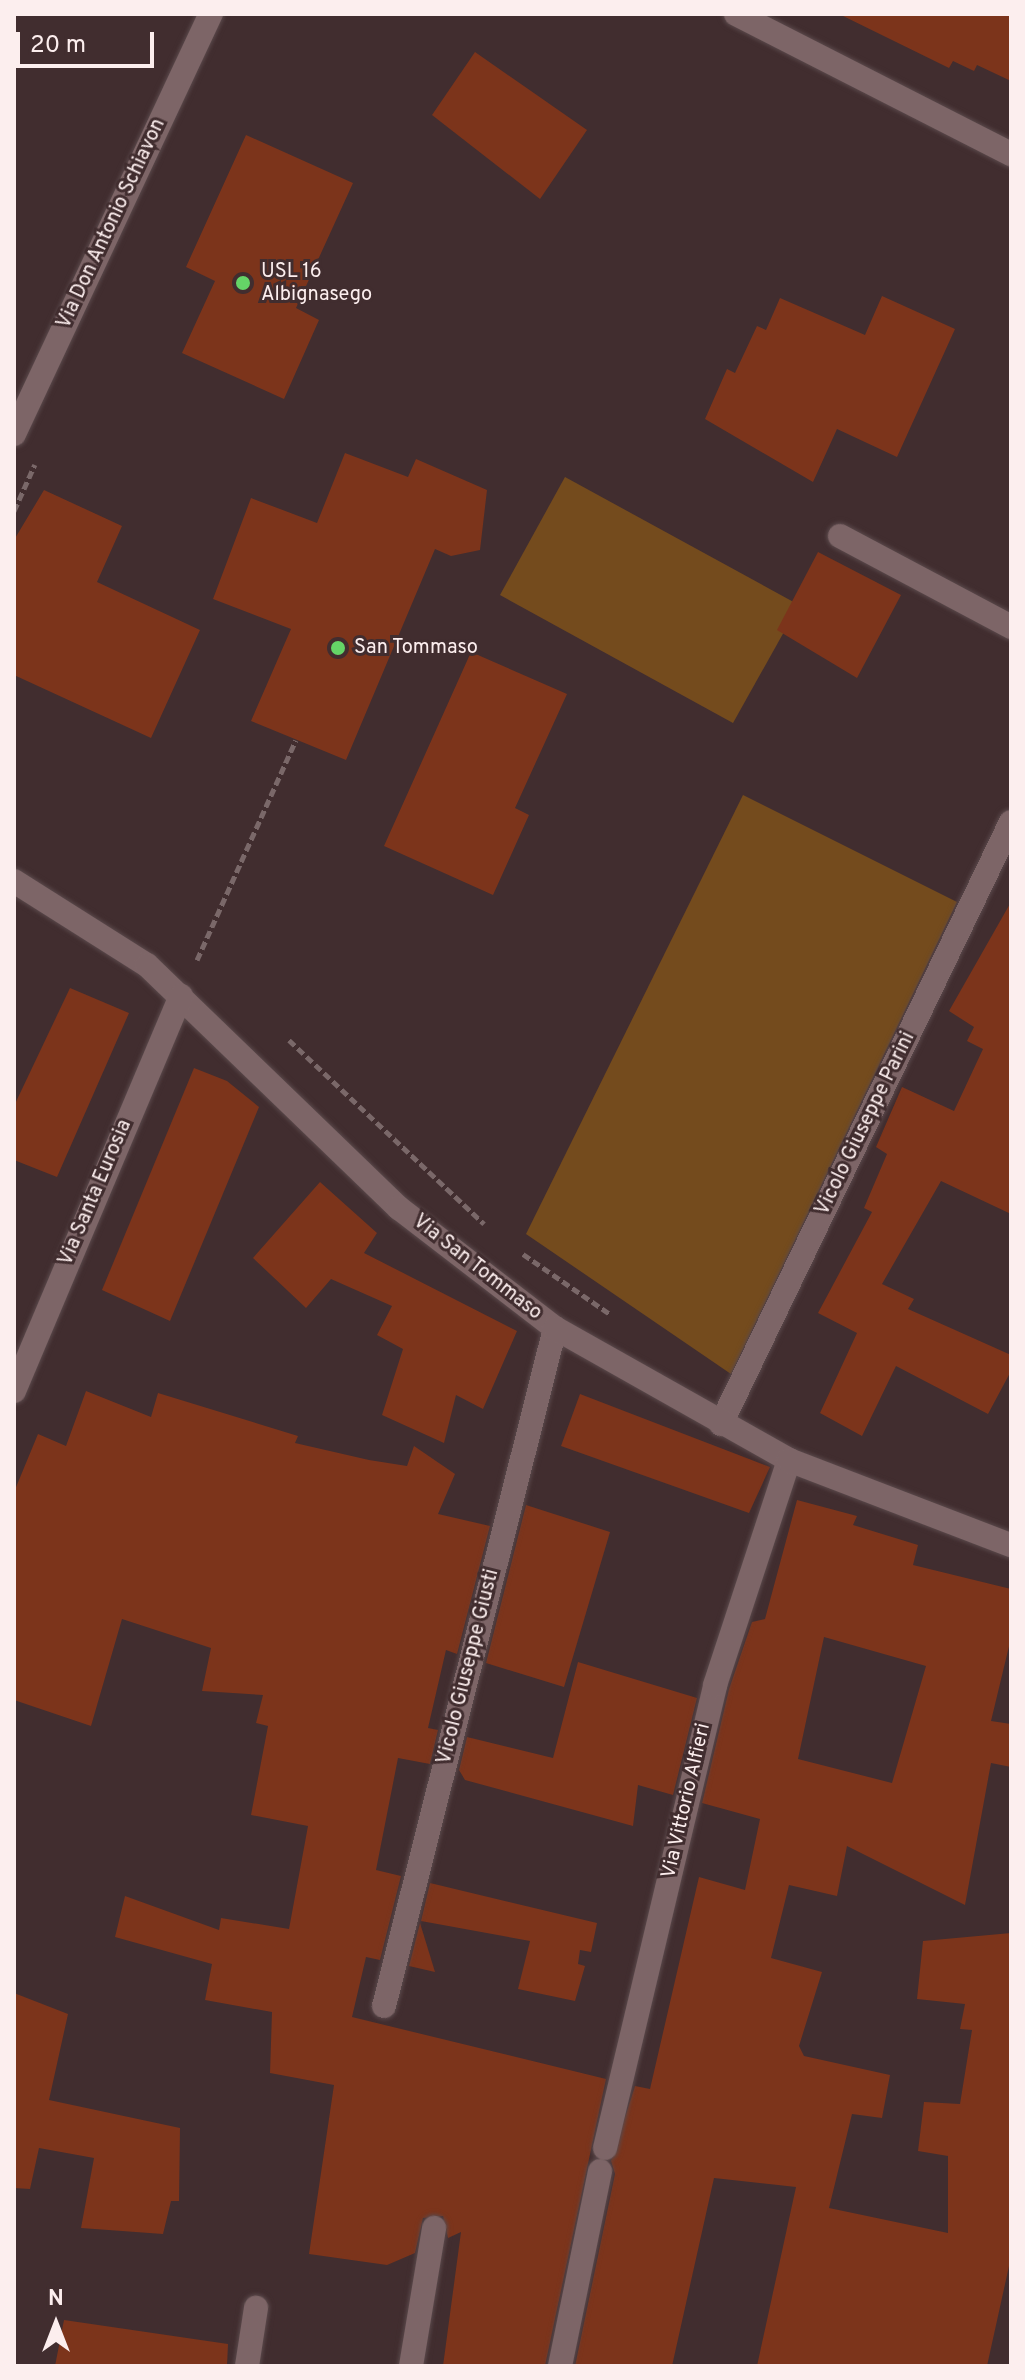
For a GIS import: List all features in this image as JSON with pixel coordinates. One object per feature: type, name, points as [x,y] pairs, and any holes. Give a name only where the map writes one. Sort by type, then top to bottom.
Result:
[{"type":"street","name":"Via Don Antonio Schiavon","points":[[14,434],[211,14]]},
{"type":"street","points":[[736,14],[1011,154]]},
{"type":"street","points":[[840,536],[1011,627]]},
{"type":"street","name":"Vicolo Giuseppe Parini","points":[[721,1424],[1011,822]]},
{"type":"street","name":"Via San Tommaso","points":[[14,881],[125,949],[181,996],[399,1208],[555,1328],[789,1460],[1011,1545]]},
{"type":"street","name":"Via Santa Eurosia","points":[[14,1391],[181,996]]},
{"type":"street","name":"Vicolo Giuseppe Giusti","points":[[384,2006],[555,1328]]},
{"type":"street","name":"Via Vittorio Alfieri","points":[[560,2366],[602,2160],[715,1685],[789,1460]]},
{"type":"street","points":[[411,2366],[434,2228]]},
{"type":"street","points":[[247,2366],[256,2308]]},
{"type":"path","points":[[197,960],[296,740]]},
{"type":"path","points":[[289,1040],[492,1231]]},
{"type":"path","points":[[515,1249],[616,1318]]},
{"type":"shaded area","points":[[565,477],[799,605],[733,723],[500,595]]},
{"type":"shaded area","points":[[743,795],[957,902],[731,1374],[526,1234]]},
{"type":"building","points":[[839,14],[1011,14],[1011,81],[977,65],[974,71],[953,61],[949,68]]},
{"type":"building","points":[[475,52],[587,130],[540,199],[432,115]]},
{"type":"building","points":[[246,135],[353,183],[296,308],[319,320],[284,399],[182,353],[215,281],[186,267]]},
{"type":"building","points":[[882,296],[955,329],[897,457],[837,429],[813,482],[705,419],[727,369],[735,373],[757,326],[766,330],[780,298],[865,335]]},
{"type":"building","name":"San Tommaso","points":[[345,453],[408,477],[416,459],[487,490],[480,550],[451,556],[435,549],[346,760],[251,721],[291,629],[213,599],[251,498],[317,523]]},
{"type":"building","points":[[44,490],[122,526],[97,582],[200,630],[151,738],[14,675],[14,540]]},
{"type":"building","points":[[818,552],[901,595],[857,678],[777,630]]},
{"type":"building","points":[[471,652],[567,694],[515,808],[529,815],[493,895],[384,846]]},
{"type":"building","points":[[1011,902],[1011,1214],[941,1181],[882,1284],[914,1299],[908,1309],[1011,1355],[1011,1371],[988,1414],[896,1366],[862,1436],[820,1413],[857,1333],[818,1313],[872,1212],[864,1208],[887,1154],[876,1147],[902,1087],[954,1111],[983,1049],[967,1041],[974,1027],[949,1011]]},
{"type":"building","points":[[70,988],[129,1013],[57,1177],[14,1160],[14,1106]]},
{"type":"building","points":[[194,1068],[227,1081],[259,1107],[170,1321],[102,1290]]},
{"type":"building","points":[[320,1182],[377,1233],[364,1253],[517,1331],[483,1409],[456,1395],[444,1443],[382,1415],[403,1349],[377,1335],[392,1306],[331,1279],[306,1308],[253,1258]]},
{"type":"building","points":[[86,1391],[151,1417],[158,1393],[298,1436],[295,1443],[369,1460],[407,1466],[414,1446],[455,1474],[438,1514],[490,1526],[457,1654],[446,1650],[428,1728],[438,1730],[430,1764],[398,1758],[376,1870],[401,1876],[380,1960],[366,1957],[352,2017],[606,2079],[545,2366],[443,2366],[461,2232],[448,2238],[443,2216],[423,2218],[415,2253],[387,2265],[309,2254],[334,2085],[270,2073],[272,2012],[205,2000],[212,1964],[115,1937],[125,1896],[219,1930],[221,1918],[289,1929],[308,1826],[251,1815],[268,1726],[256,1723],[263,1695],[202,1691],[211,1648],[122,1619],[91,1726],[14,1700],[14,1492],[38,1434],[66,1446]]},
{"type":"building","points":[[580,1394],[770,1467],[749,1513],[561,1446]]},
{"type":"building","points":[[797,1500],[857,1516],[853,1525],[918,1545],[913,1565],[1011,1589],[1011,1638],[991,1721],[1011,1724],[1011,1767],[991,1763],[965,1905],[847,1846],[837,1896],[789,1885],[771,1958],[822,1972],[799,2046],[804,2056],[890,2075],[882,2118],[852,2114],[829,2208],[948,2233],[948,2156],[918,2151],[924,2102],[960,2104],[972,2030],[960,2029],[965,2004],[917,1999],[923,1941],[1011,1933],[1011,2257],[987,2366],[757,2366],[796,2187],[714,2178],[672,2366],[575,2366],[615,2174],[611,2161],[635,2086],[650,2089],[699,1877],[745,1890],[760,1819],[702,1803],[729,1689],[752,1622],[765,1619]],"holes":[[[824,1637],[926,1666],[892,1783],[798,1759]]]},
{"type":"building","points":[[526,1505],[610,1532],[564,1687],[486,1663]]},
{"type":"building","points":[[578,1662],[697,1698],[673,1795],[638,1785],[633,1826],[465,1780],[459,1770],[467,1737],[553,1758]]},
{"type":"building","points":[[430,1883],[597,1923],[591,1952],[580,1950],[578,1964],[585,1966],[575,2001],[518,1989],[530,1941],[421,1921]]},
{"type":"building","points":[[420,1923],[435,1972],[409,1966]]},
{"type":"building","points":[[14,1993],[68,2014],[49,2100],[180,2128],[179,2201],[171,2201],[163,2234],[81,2228],[94,2158],[39,2148],[30,2189],[14,2188]]},
{"type":"building","points":[[64,2320],[228,2344],[227,2366],[55,2366]]},
{"type":"place","name":"USL 16 Albignasego","points":[[243,283]]},
{"type":"place","name":"San Tommaso","points":[[338,648]]}]
